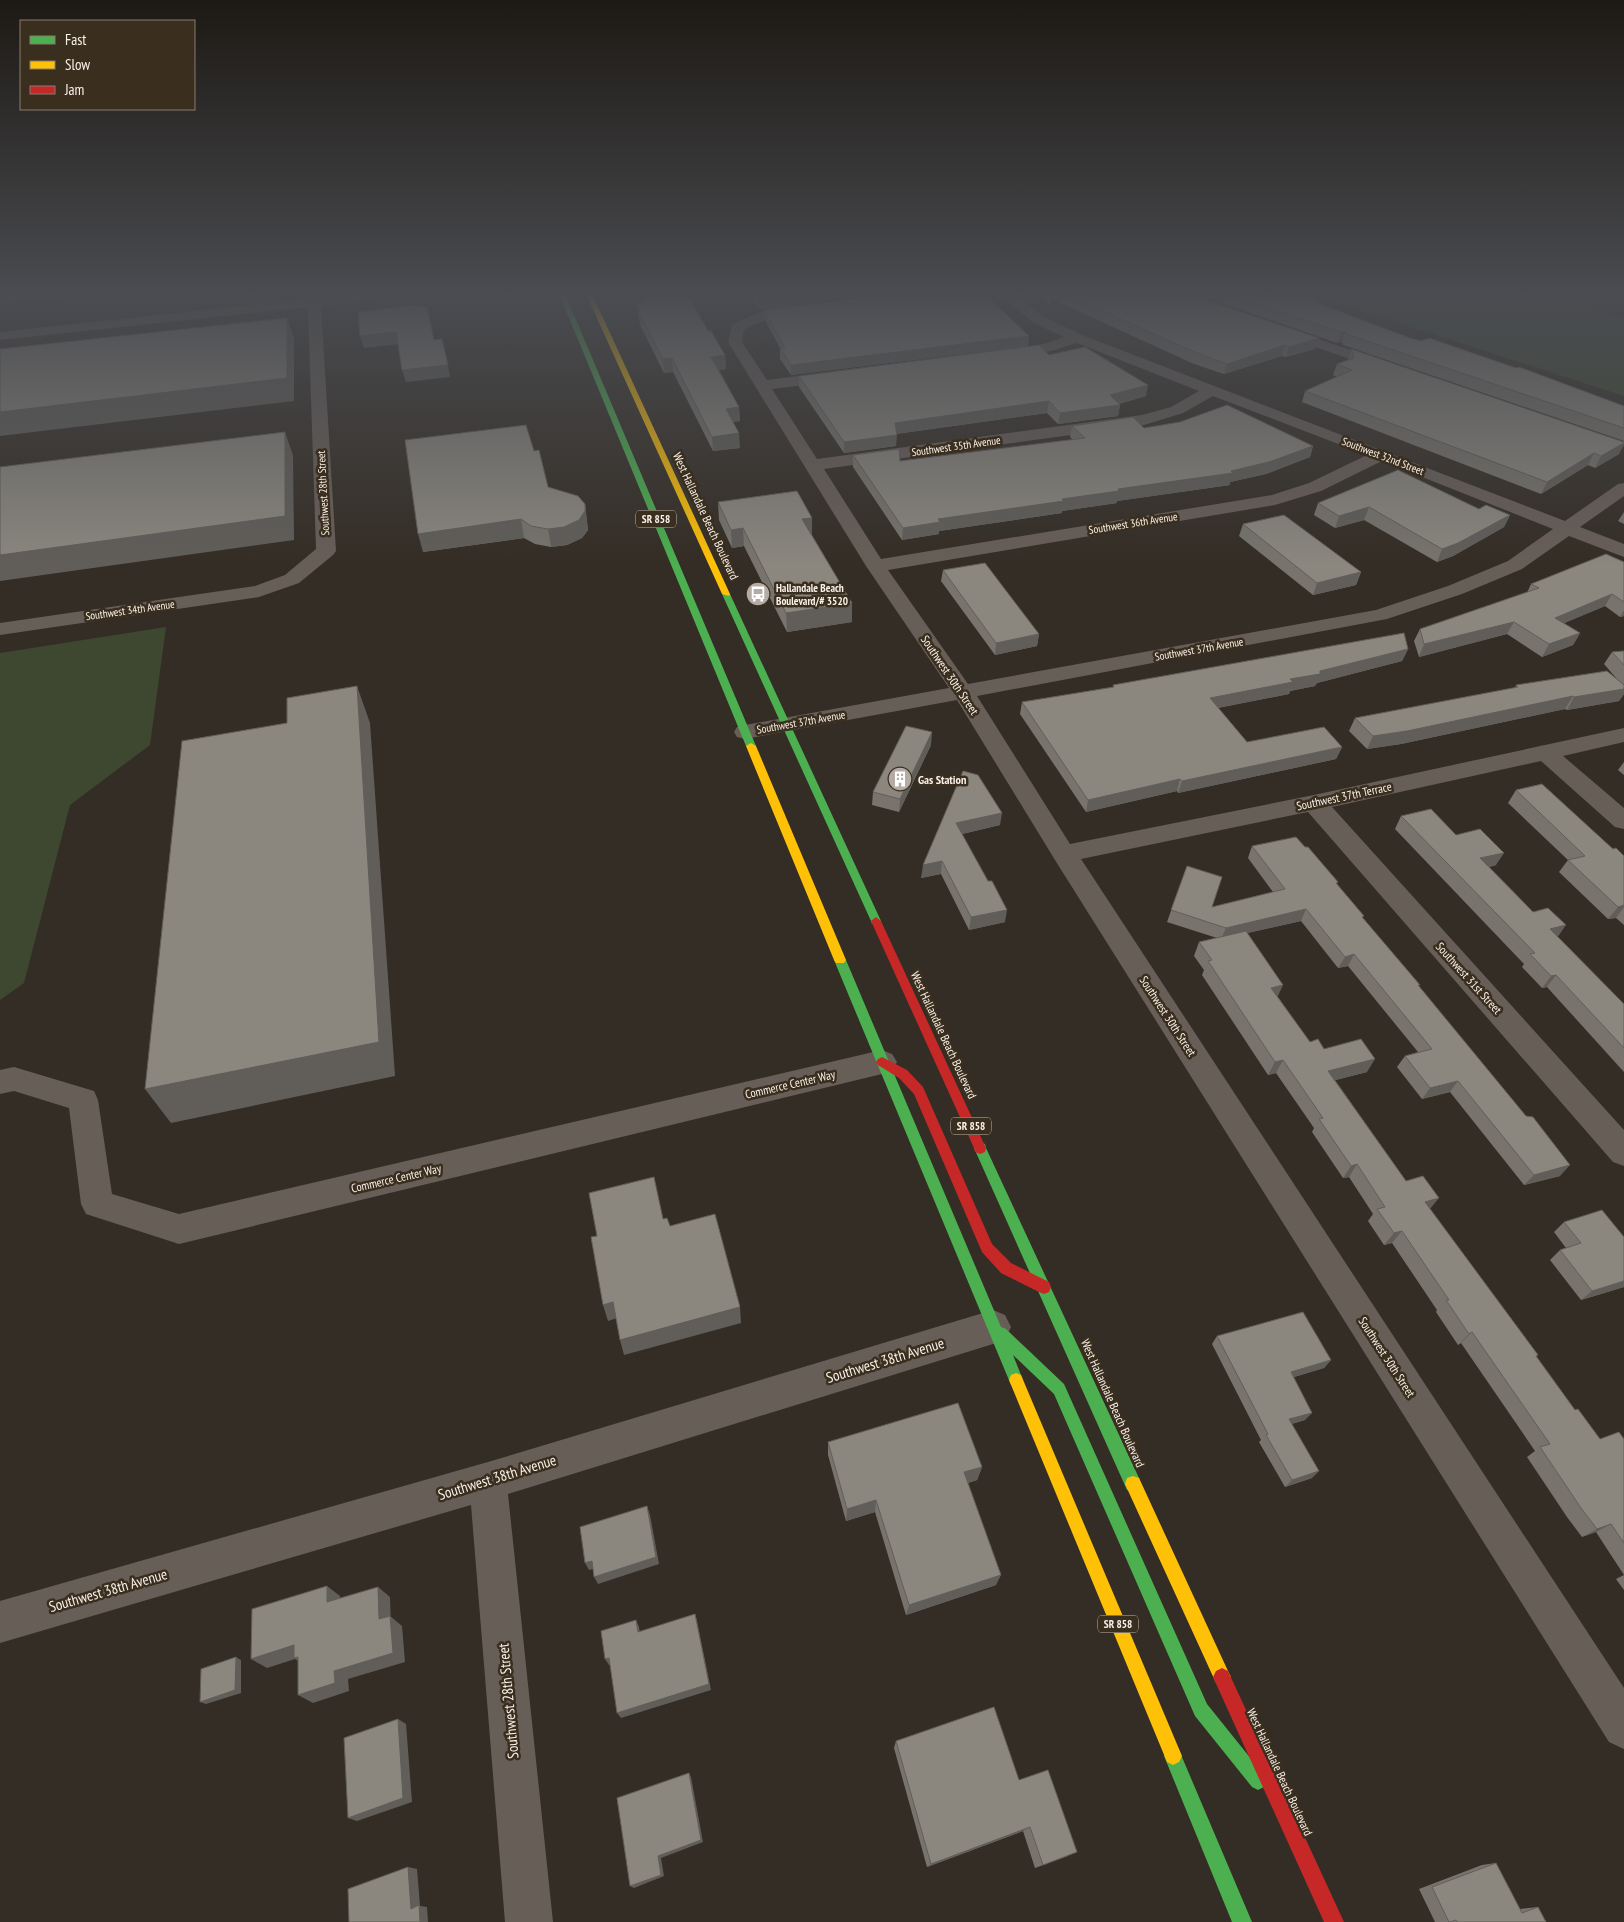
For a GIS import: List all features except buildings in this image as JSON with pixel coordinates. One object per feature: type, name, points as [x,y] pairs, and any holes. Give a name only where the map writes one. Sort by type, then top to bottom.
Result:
[{"type":"main road","name":"SR 858","points":[[600,386],[1242,1922]]},
{"type":"main road","name":"West Hallandale Beach Boulevard","points":[[631,386],[1334,1922]]},
{"type":"main road","points":[[632,412],[646,419]]},
{"type":"main road","points":[[616,424],[636,436]]},
{"type":"main road","points":[[666,492],[687,506]]},
{"type":"main road","points":[[882,1062],[901,1071],[911,1079],[919,1091],[987,1248],[998,1263],[1011,1272],[1044,1287]]},
{"type":"main road","points":[[993,1326],[1059,1389],[1201,1710],[1286,1816]]},
{"type":"street","name":"Southwest 28th Street","points":[[259,591],[292,579],[309,567],[326,551],[318,386]]},
{"type":"street","name":"Southwest 30th Street","points":[[764,386],[876,566],[963,692],[1064,854],[1624,1727]]},
{"type":"street","name":"Southwest 32nd Street","points":[[1197,386],[1381,455],[1624,552]]},
{"type":"street","name":"Southwest 35th Avenue","points":[[814,465],[1144,420],[1177,410],[1210,391]]},
{"type":"street","name":"Southwest 36th Avenue","points":[[876,566],[1275,500],[1315,487],[1381,455]]},
{"type":"street","name":"Southwest 37th Avenue","points":[[745,732],[1380,615],[1455,590],[1515,565],[1624,488]]},
{"type":"street","name":"Southwest 34th Avenue","points":[[0,629],[259,591]]},
{"type":"street","name":"Southwest 37th Terrace","points":[[1064,854],[1314,803],[1624,735]]},
{"type":"street","points":[[1545,752],[1624,821]]},
{"type":"street","name":"Southwest 31st Street","points":[[1314,803],[1624,1152]]},
{"type":"street","name":"Commerce Center Way","points":[[0,1082],[14,1079],[84,1100],[97,1204],[178,1229],[882,1062]]},
{"type":"street","name":"Southwest 38th Avenue","points":[[0,1622],[488,1481],[993,1326]]},
{"type":"street","name":"Southwest 28th Street","points":[[488,1481],[529,1922]]},
{"type":"shaded area","points":[[1592,386],[1624,386],[1624,396]]},
{"type":"shaded area","points":[[166,627],[150,745],[70,805],[24,983],[0,1000],[0,653]]},
{"type":"traffic: fast","points":[[600,386],[751,746]]},
{"type":"traffic: fast","points":[[726,594],[876,921]]},
{"type":"traffic: fast","points":[[840,960],[1016,1380]]},
{"type":"traffic: fast","points":[[980,1148],[1133,1484]]},
{"type":"traffic: fast","points":[[1001,1334],[1059,1389],[1201,1710],[1258,1781]]},
{"type":"traffic: fast","points":[[1173,1756],[1242,1922]]},
{"type":"traffic: slow","points":[[631,386],[726,594]]},
{"type":"traffic: slow","points":[[751,746],[840,960]]},
{"type":"traffic: slow","points":[[1016,1380],[1173,1756]]},
{"type":"traffic: slow","points":[[1133,1484],[1222,1677]]},
{"type":"traffic: jam","points":[[876,921],[980,1148]]},
{"type":"traffic: jam","points":[[882,1062],[903,1074],[919,1091],[987,1248],[1006,1268],[1044,1287]]},
{"type":"traffic: jam","points":[[1222,1677],[1334,1922]]},
{"type":"place","name":"Hallandale Beach Boulevard/# 3520","points":[[758,594]]},
{"type":"place","name":"Gas Station","points":[[900,779]]}]
